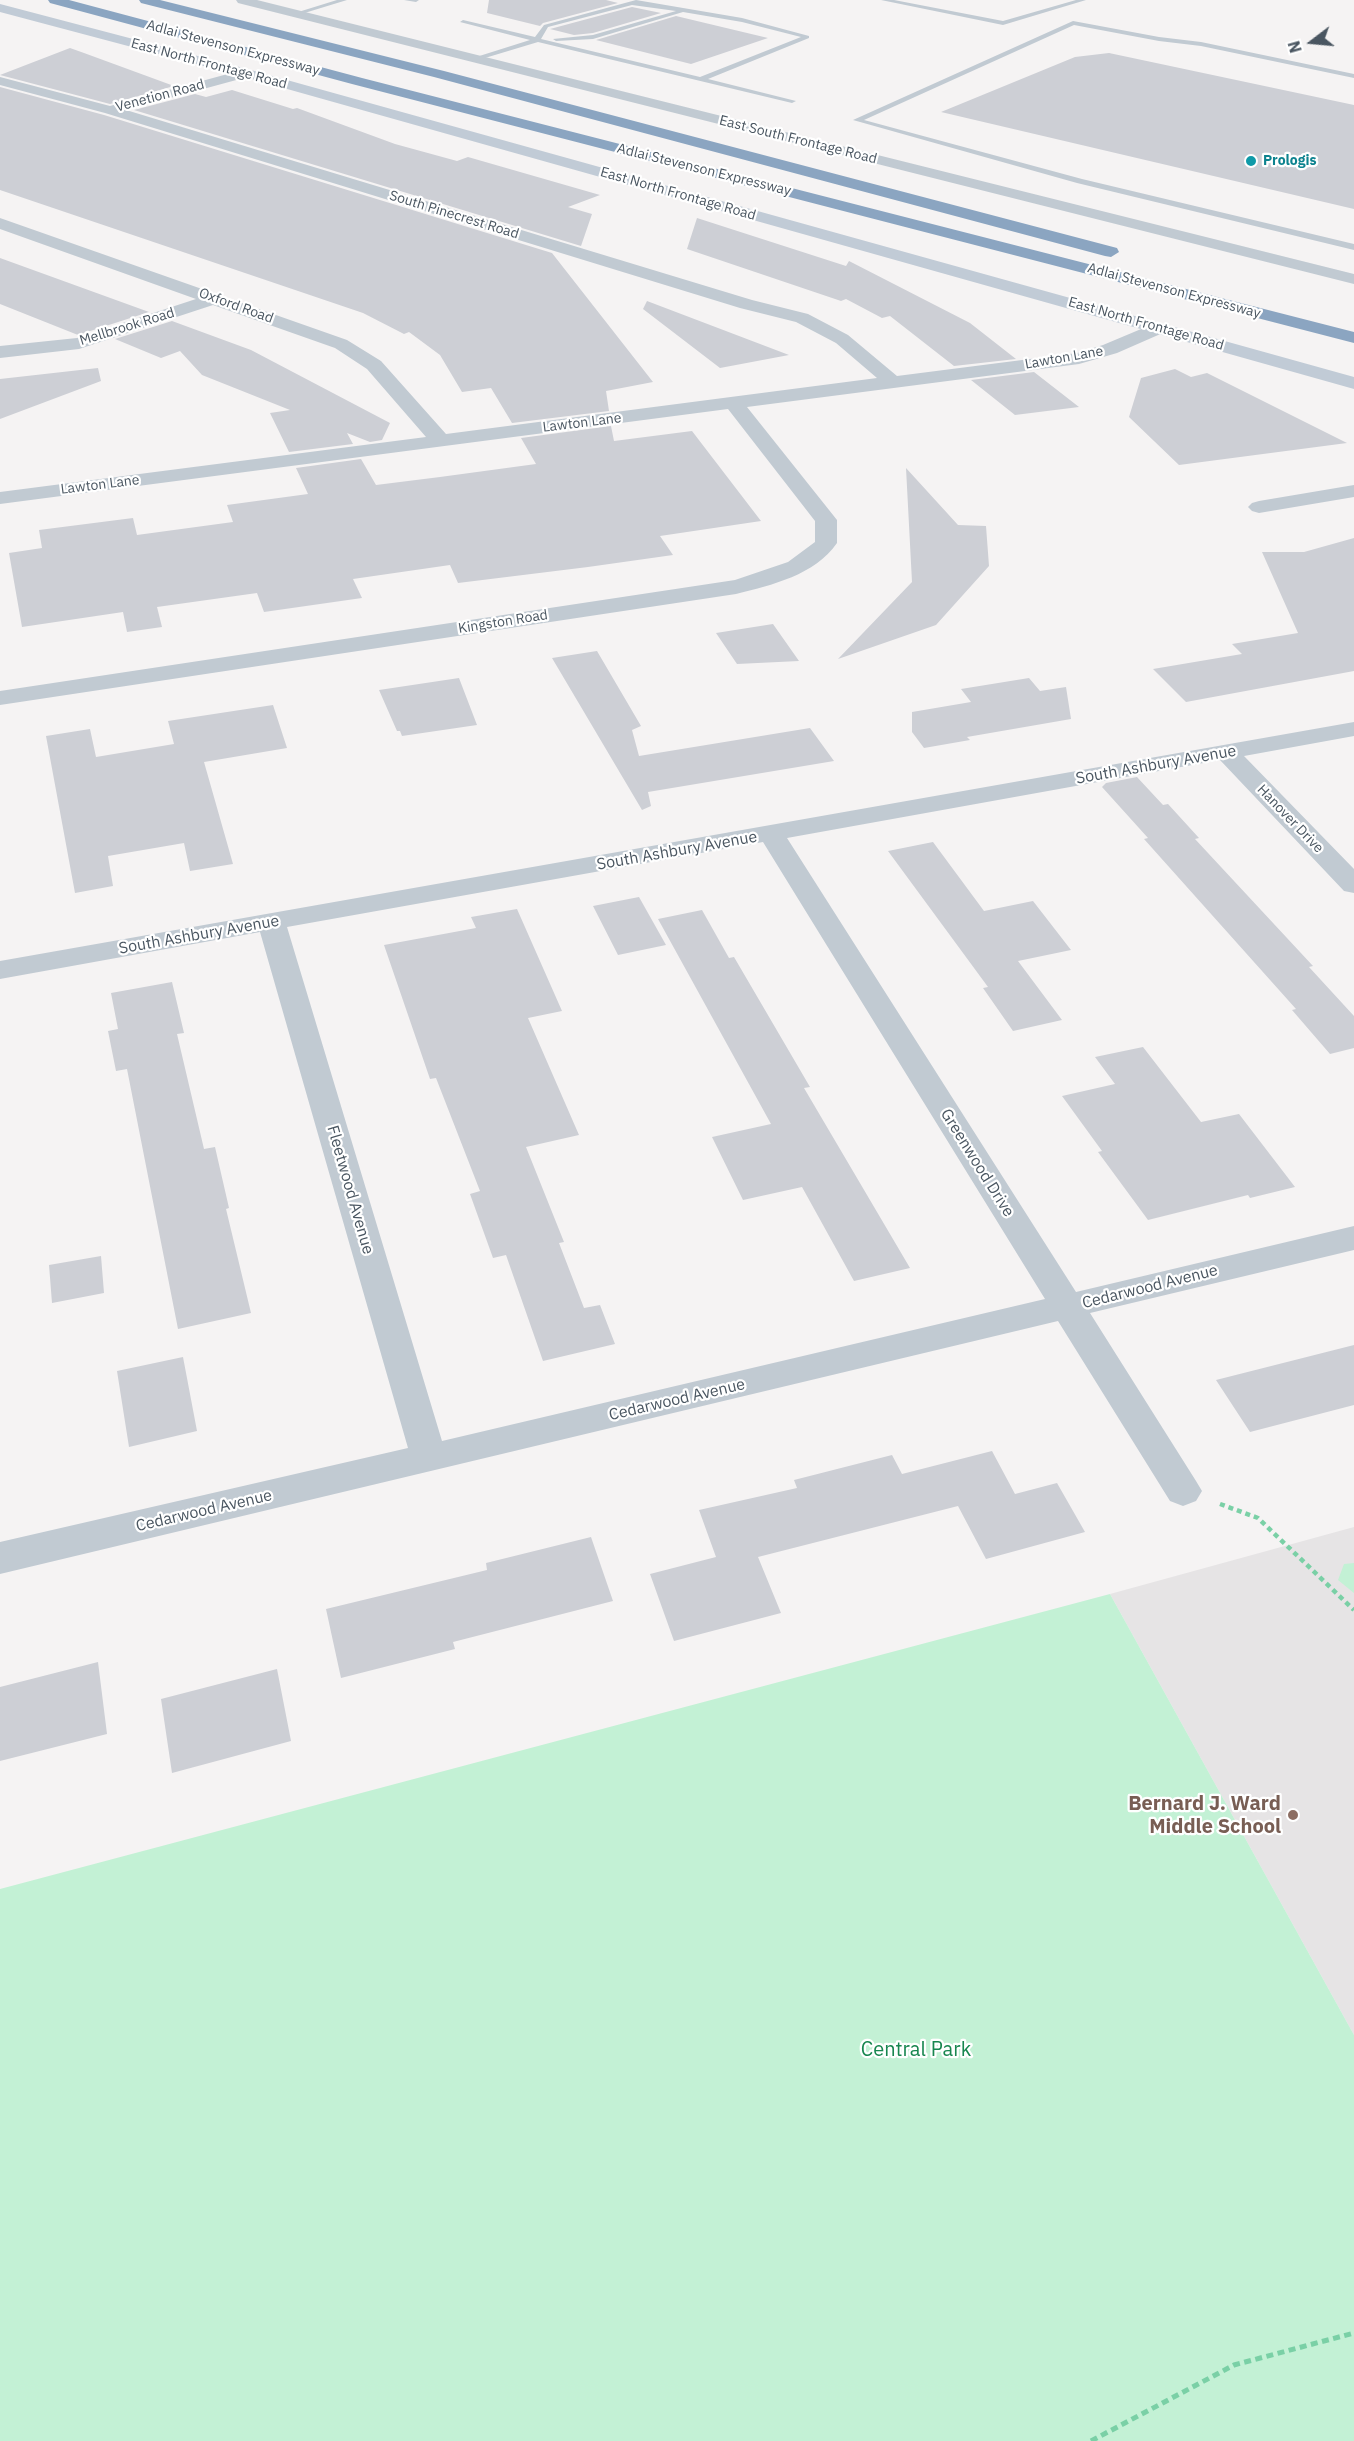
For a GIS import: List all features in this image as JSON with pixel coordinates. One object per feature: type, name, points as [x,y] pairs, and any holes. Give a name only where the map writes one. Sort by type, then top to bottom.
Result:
[{"type":"highway","name":"Adlai Stevenson Expressway","points":[[54,0],[368,84],[1354,339]]},
{"type":"highway","name":"Adlai Stevenson Expressway","points":[[146,0],[451,77],[1124,255]]},
{"type":"street","name":"East South Frontage Road","points":[[242,0],[1354,279]]},
{"type":"street","name":"East North Frontage Road","points":[[0,8],[246,74],[1354,383]]},
{"type":"street","name":"Venetion Road","points":[[110,110],[246,74]]},
{"type":"street","name":"South Pinecrest Road","points":[[0,81],[110,110],[746,304],[802,318],[842,339],[893,382]]},
{"type":"street","name":"Oxford Road","points":[[0,223],[341,344],[374,365],[441,440]]},
{"type":"street","name":"Mellbrook Road","points":[[0,352],[79,343],[216,298]]},
{"type":"street","name":"Lawton Lane","points":[[0,498],[1078,358],[1110,349],[1159,327]]},
{"type":"street","name":"Kingston Road","points":[[0,698],[727,588],[768,579],[792,570],[814,556],[826,543],[826,520],[734,404]]},
{"type":"street","points":[[1259,507],[1354,491]]},
{"type":"street","name":"South Ashbury Avenue","points":[[0,970],[1354,729]]},
{"type":"street","name":"Hanover Drive","points":[[1227,753],[1354,885]]},
{"type":"street","name":"Greenwood Drive","points":[[771,834],[1184,1491]]},
{"type":"street","name":"Fleetwood Avenue","points":[[271,922],[429,1458]]},
{"type":"street","name":"Cedarwood Avenue","points":[[0,1558],[1354,1238]]},
{"type":"lane","points":[[298,13],[344,0]]},
{"type":"lane","points":[[407,0],[416,0]]},
{"type":"lane","points":[[537,40],[546,26],[642,0]]},
{"type":"lane","points":[[884,0],[1004,23],[1083,0]]},
{"type":"lane","points":[[631,3],[780,28],[807,37],[701,79]]},
{"type":"lane","points":[[475,58],[537,40],[593,37],[686,11]]},
{"type":"lane","points":[[463,22],[792,101]]},
{"type":"lane","points":[[1354,76],[1201,44],[1159,39],[1073,23],[857,120],[1080,181],[1354,247]]},
{"type":"path","points":[[1184,1491],[1258,1518],[1354,1610]]},
{"type":"path","points":[[1091,2441],[1234,2365],[1354,2333]]},
{"type":"shaded area","name":"Bernard J. Ward Middle School","points":[[1354,1527],[1354,2035],[1110,1594]]},
{"type":"green space","points":[[1354,1563],[1354,1593],[1338,1580],[1344,1564]]},
{"type":"green space","name":"Central Park","points":[[1110,1594],[1354,2035],[1354,2441],[0,2441],[0,1889]]},
{"type":"building","points":[[489,0],[606,0],[618,3],[543,23],[540,26],[487,13]]},
{"type":"building","points":[[632,7],[661,13],[593,33],[574,35],[550,29]]},
{"type":"building","points":[[676,16],[768,38],[691,64],[596,40]]},
{"type":"building","points":[[70,48],[174,86],[110,104],[0,75]]},
{"type":"building","name":"Prologis","points":[[1109,53],[1354,105],[1354,209],[941,112],[1075,57]]},
{"type":"building","points":[[0,87],[104,115],[552,253],[653,382],[606,391],[609,411],[512,423],[491,388],[462,392],[440,355],[409,332],[404,334],[363,313],[0,190]]},
{"type":"building","points":[[232,90],[293,109],[297,108],[395,144],[457,161],[468,157],[600,195],[568,207],[592,214],[581,246],[134,110],[195,94],[206,97]]},
{"type":"building","points":[[697,218],[846,266],[849,261],[970,323],[1016,359],[954,366],[890,316],[882,318],[846,299],[841,301],[687,249]]},
{"type":"building","points":[[0,258],[149,312],[78,335],[0,304]]},
{"type":"building","points":[[647,301],[789,355],[720,368],[643,309]]},
{"type":"building","points":[[172,321],[251,350],[390,423],[382,440],[370,442],[347,433],[353,444],[289,452],[270,413],[290,410],[202,375],[180,351],[161,358],[115,339]]},
{"type":"building","points":[[98,368],[101,381],[0,419],[0,379]]},
{"type":"building","points":[[1175,369],[1191,377],[1207,373],[1347,443],[1179,465],[1129,417],[1141,378]]},
{"type":"building","points":[[1034,372],[1079,407],[1015,415],[971,380]]},
{"type":"building","points":[[611,426],[614,441],[692,431],[761,521],[660,536],[673,555],[458,583],[450,565],[353,579],[362,598],[264,612],[257,593],[157,607],[162,627],[127,632],[123,612],[22,627],[9,553],[42,548],[39,530],[133,518],[137,535],[233,522],[227,505],[308,494],[296,468],[361,459],[376,485],[440,477],[536,464],[521,438]]},
{"type":"building","points":[[906,468],[958,525],[986,526],[989,566],[936,625],[838,659],[912,582]]},
{"type":"building","points":[[1354,538],[1354,671],[1186,702],[1153,669],[1242,654],[1232,644],[1298,633],[1262,552],[1304,552]]},
{"type":"building","points":[[773,624],[799,661],[737,664],[716,633]]},
{"type":"building","points":[[597,651],[641,726],[632,730],[639,756],[810,728],[834,761],[648,792],[651,806],[642,810],[552,658]]},
{"type":"building","points":[[459,678],[477,725],[402,736],[400,731],[397,731],[379,690]]},
{"type":"building","points":[[1029,678],[1040,691],[1066,687],[1071,719],[967,737],[970,740],[924,748],[912,732],[912,712],[971,702],[961,689]]},
{"type":"building","points":[[273,705],[287,748],[204,762],[233,864],[190,871],[184,843],[108,856],[113,886],[75,893],[46,736],[90,729],[96,757],[174,744],[168,721]]},
{"type":"building","points":[[1137,777],[1163,805],[1168,804],[1199,838],[1195,839],[1313,966],[1309,967],[1354,1016],[1354,1048],[1330,1054],[1292,1010],[1296,1009],[1144,839],[1148,838],[1102,787],[1106,783]]},
{"type":"building","points":[[933,842],[984,911],[1033,901],[1071,950],[1018,961],[1062,1020],[1013,1031],[983,988],[988,987],[888,851]]},
{"type":"building","points":[[639,897],[666,945],[618,955],[593,906]]},
{"type":"building","points":[[517,909],[562,1011],[528,1018],[579,1135],[526,1147],[564,1242],[559,1243],[584,1308],[600,1305],[615,1344],[543,1361],[506,1255],[493,1258],[470,1194],[480,1191],[436,1078],[430,1079],[384,945],[476,928],[471,917]]},
{"type":"building","points":[[702,910],[729,958],[734,957],[810,1087],[804,1088],[910,1268],[854,1281],[802,1187],[743,1200],[712,1137],[771,1124],[658,919]]},
{"type":"building","points":[[172,982],[184,1033],[177,1034],[204,1149],[215,1147],[229,1208],[226,1209],[251,1313],[178,1329],[127,1069],[116,1071],[108,1031],[118,1029],[111,993]]},
{"type":"building","points":[[1143,1047],[1201,1122],[1239,1114],[1295,1187],[1250,1198],[1248,1195],[1148,1220],[1098,1152],[1102,1151],[1062,1096],[1115,1084],[1095,1057]]},
{"type":"building","points":[[101,1256],[104,1293],[52,1303],[49,1265]]},
{"type":"building","points":[[1354,1345],[1354,1405],[1250,1432],[1216,1380]]},
{"type":"building","points":[[183,1357],[197,1431],[129,1447],[117,1371]]},
{"type":"building","points":[[992,1451],[1015,1494],[1057,1483],[1085,1532],[986,1559],[958,1506],[758,1557],[781,1613],[674,1641],[650,1574],[716,1557],[699,1510],[797,1488],[794,1480],[892,1455],[902,1474]]},
{"type":"building","points":[[591,1537],[613,1601],[453,1642],[455,1649],[341,1678],[326,1609],[487,1570],[486,1563]]},
{"type":"building","points":[[98,1662],[107,1734],[0,1761],[0,1687]]},
{"type":"building","points":[[277,1669],[291,1741],[172,1773],[161,1699]]},
{"type":"place","name":"Prologis","points":[[1251,161]]},
{"type":"place","name":"Bernard J. Ward Middle School","points":[[1293,1815]]}]
